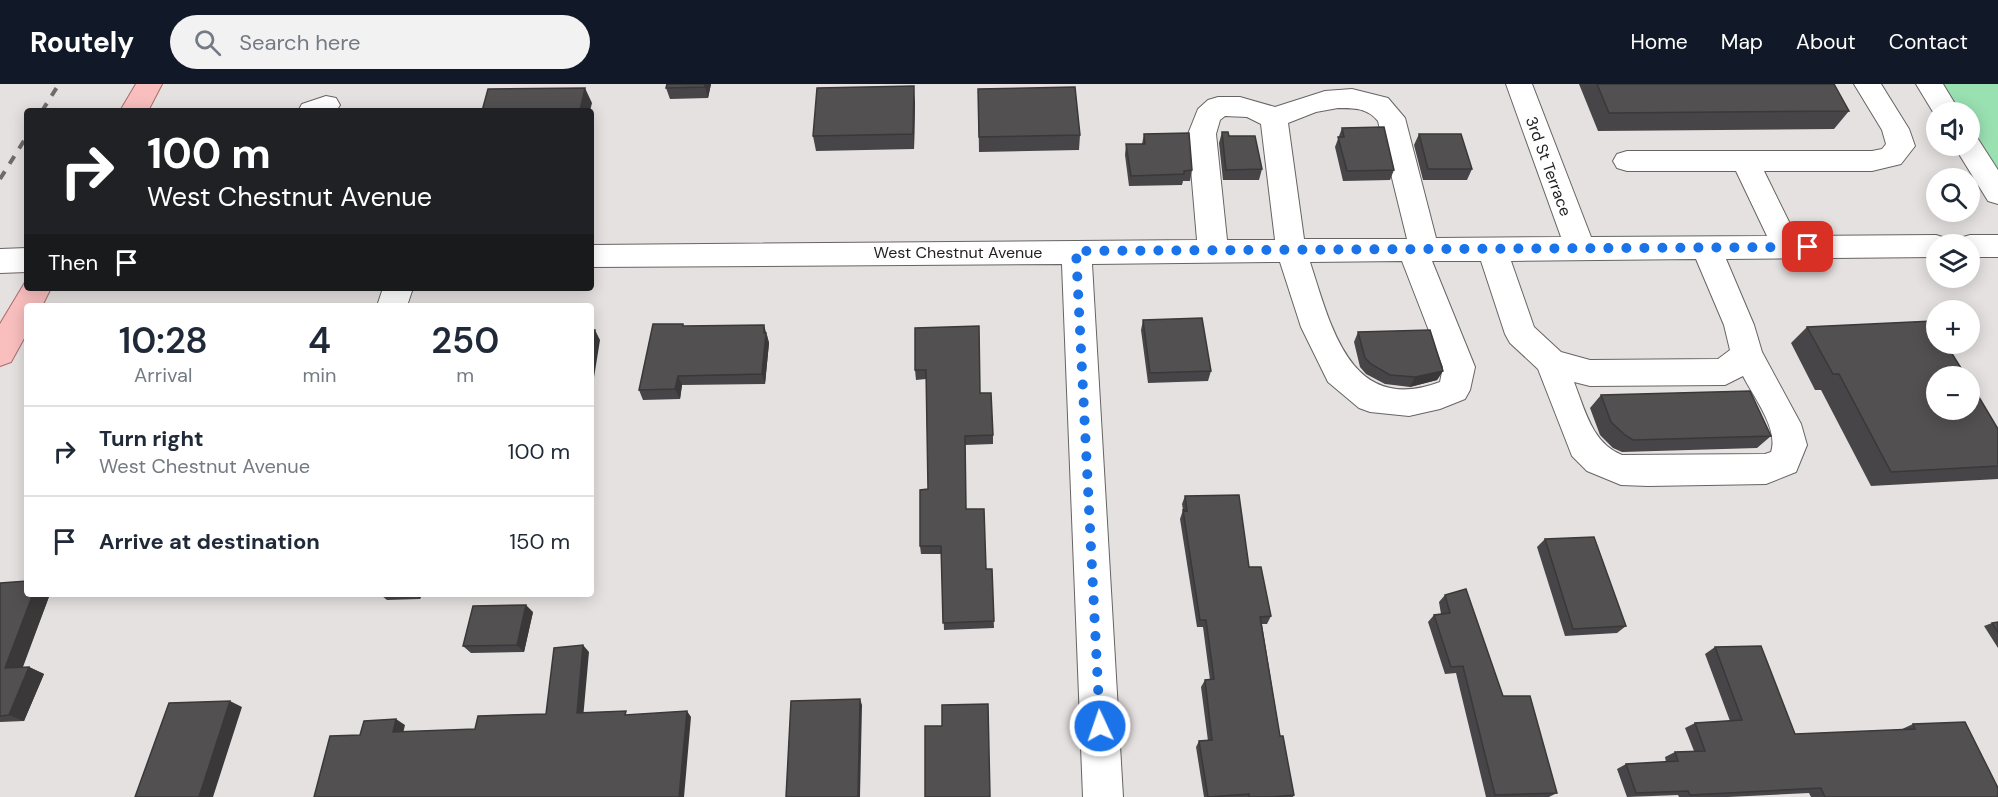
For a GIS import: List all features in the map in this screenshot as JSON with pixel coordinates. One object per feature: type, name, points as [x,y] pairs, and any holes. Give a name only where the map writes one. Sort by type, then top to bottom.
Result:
[{"type":"main road","points":[[136,108],[149,84]]},
{"type":"main road","points":[[0,353],[24,310]]},
{"type":"street","name":"3rd St Terrace","points":[[1519,84],[1580,248]]},
{"type":"street","points":[[1627,161],[1872,161],[1891,157],[1901,146],[1895,129],[1867,84]]},
{"type":"street","points":[[1929,84],[1941,102]]},
{"type":"street","points":[[1214,250],[1202,134],[1208,116],[1218,106],[1243,106],[1261,110],[1274,119],[1292,250],[1316,327],[1339,373],[1370,398],[1409,402],[1440,396],[1454,390],[1459,367],[1418,249],[1391,118],[1379,106],[1352,98],[1294,108],[1274,119]]},
{"type":"street","points":[[1974,156],[1998,194]]},
{"type":"street","points":[[1745,162],[1787,247]]},
{"type":"street","name":"West Chestnut Avenue","points":[[594,256],[1926,246]]},
{"type":"street","points":[[1980,246],[1998,246]]},
{"type":"street","points":[[1492,249],[1521,334],[1551,362],[1580,439],[1599,461],[1621,470],[1766,469],[1785,462],[1790,445],[1785,424],[1747,354],[1739,325],[1706,248]]},
{"type":"street","points":[[1076,251],[1103,797]]},
{"type":"street","points":[[0,261],[24,260]]},
{"type":"street","points":[[1551,362],[1590,373],[1725,372],[1747,354]]},
{"type":"green space","points":[[1929,84],[1998,84],[1998,193],[1974,156],[1980,156],[1980,102],[1941,102]]},
{"type":"building","points":[[667,84],[705,84],[705,87],[666,88]]},
{"type":"building","points":[[1597,84],[1834,84],[1849,111],[1609,113]]},
{"type":"building","points":[[914,86],[913,134],[813,136],[817,88]]},
{"type":"building","points":[[1075,87],[1080,135],[979,137],[978,89]]},
{"type":"building","points":[[585,88],[581,108],[483,108],[488,89]]},
{"type":"building","points":[[1384,127],[1394,170],[1347,171],[1338,137],[1344,137],[1342,128]]},
{"type":"building","points":[[1222,132],[1228,132],[1229,136],[1255,136],[1262,169],[1226,170]]},
{"type":"building","points":[[1189,133],[1192,170],[1184,171],[1184,174],[1131,176],[1126,144],[1145,144],[1144,134]]},
{"type":"building","points":[[1419,134],[1461,134],[1472,169],[1428,169]]},
{"type":"building","points":[[1202,318],[1211,371],[1150,373],[1143,320]]},
{"type":"building","points":[[1926,321],[1926,354],[1952,354],[1960,366],[1926,366],[1926,420],[1980,420],[1980,399],[1998,429],[1998,466],[1891,472],[1839,374],[1833,374],[1807,327]]},
{"type":"building","points":[[653,324],[764,325],[764,333],[766,333],[762,374],[678,376],[675,389],[639,390]]},
{"type":"building","points":[[979,326],[980,393],[991,393],[993,435],[965,436],[966,509],[984,509],[986,569],[992,569],[994,621],[943,623],[941,546],[920,546],[920,490],[928,489],[926,370],[915,370],[915,328]]},
{"type":"building","points":[[1430,330],[1443,371],[1415,377],[1390,375],[1371,364],[1365,358],[1358,332]]},
{"type":"building","points":[[1750,391],[1771,436],[1633,440],[1611,422],[1601,395]]},
{"type":"building","points":[[1239,495],[1249,567],[1261,567],[1271,616],[1260,617],[1280,736],[1283,736],[1294,795],[1249,797],[1249,794],[1208,797],[1199,741],[1212,740],[1205,680],[1214,679],[1206,620],[1200,620],[1183,510],[1187,511],[1185,496]]},
{"type":"building","points":[[1594,537],[1626,626],[1573,629],[1545,539]]},
{"type":"building","points":[[24,581],[24,597],[32,597],[5,668],[29,667],[9,715],[0,716],[0,583]]},
{"type":"building","points":[[1466,589],[1503,696],[1530,696],[1557,793],[1495,795],[1463,666],[1451,667],[1434,615],[1450,613],[1445,595]]},
{"type":"building","points":[[526,605],[517,645],[463,646],[473,606]]},
{"type":"building","points":[[1998,622],[1998,632],[1992,623]]},
{"type":"building","points":[[583,645],[577,713],[626,711],[625,715],[687,711],[679,797],[314,797],[330,736],[360,735],[364,721],[396,719],[393,732],[475,729],[478,716],[546,714],[554,648]]},
{"type":"building","points":[[1761,646],[1795,734],[1915,729],[1913,724],[1965,722],[1998,788],[1998,797],[1825,797],[1821,788],[1690,795],[1688,791],[1636,793],[1626,764],[1678,761],[1675,752],[1705,751],[1695,723],[1742,720],[1715,647]]},
{"type":"building","points":[[860,699],[858,797],[786,797],[791,701]]},
{"type":"building","points":[[230,701],[199,797],[135,797],[169,703]]},
{"type":"building","points":[[988,704],[990,797],[925,797],[925,726],[942,726],[942,705]]},
{"type":"railway","points":[[44,108],[59,84]]},
{"type":"railway","points":[[0,179],[24,141]]},
{"type":"route","points":[[1100,726],[1076,251],[1808,247]]}]
